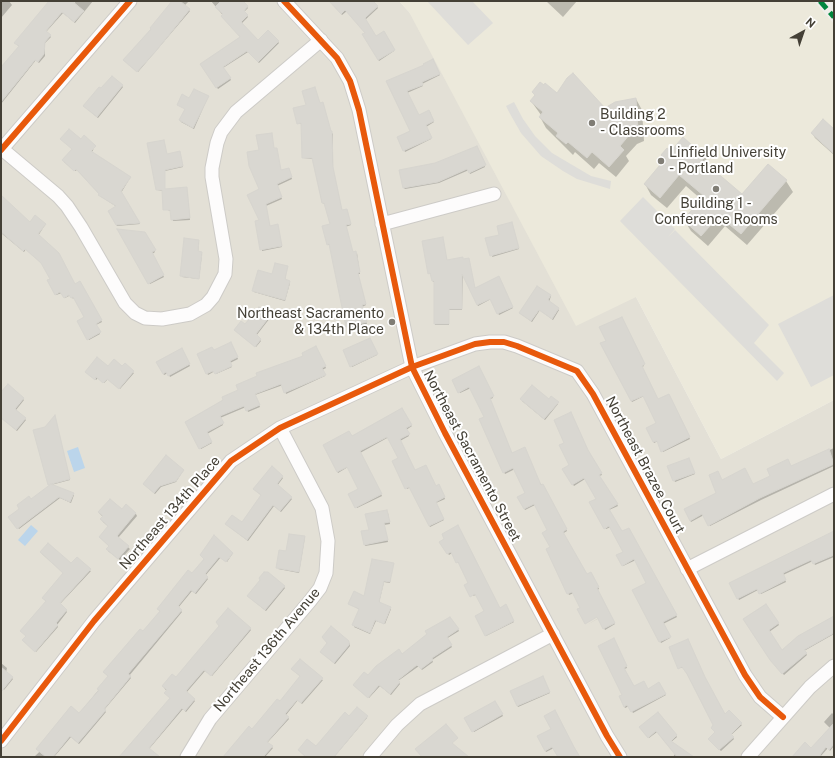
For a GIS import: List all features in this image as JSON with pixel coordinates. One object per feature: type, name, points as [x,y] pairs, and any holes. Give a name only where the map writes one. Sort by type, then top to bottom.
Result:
[{"type":"street","points":[[130,1],[2,149],[58,196],[67,206],[81,227],[125,303],[135,313],[145,318],[162,319],[190,314],[206,305],[214,297],[225,274],[226,259],[212,177],[212,168],[217,143],[221,132],[236,112],[321,40]]},
{"type":"street","name":"Northeast Sacramento Street","points":[[284,1],[337,58],[350,81],[355,94],[412,367],[445,433],[607,736],[620,757]]},
{"type":"street","points":[[382,224],[494,194]]},
{"type":"street","name":"Northeast Brazee Court","points":[[412,367],[476,344],[504,342],[577,371],[593,394],[752,686],[760,697],[783,717]]},
{"type":"street","name":"Northeast 134th Place","points":[[4,733],[94,621],[213,480],[231,461],[280,428],[412,367]]},
{"type":"street","name":"Northeast 136th Avenue","points":[[187,757],[210,719],[310,602],[320,588],[326,573],[328,541],[322,508],[280,428]]},
{"type":"street","points":[[687,569],[834,494]]},
{"type":"street","points":[[376,755],[397,725],[420,704],[553,634]]},
{"type":"street","points":[[748,757],[822,675],[834,666]]},
{"type":"shaded area","points":[[1,1],[399,1],[636,297],[721,459],[834,400],[834,757],[1,757]]},
{"type":"shaded area","name":"Linfield University - Portland","points":[[399,1],[814,1],[834,24],[834,400],[721,459],[636,297],[576,326],[409,12]]},
{"type":"shaded area","points":[[427,1],[472,1],[493,23],[468,45]]},
{"type":"shaded area","points":[[514,102],[523,119],[535,136],[552,153],[591,176],[611,181],[610,189],[577,179],[541,156],[521,133],[506,106]]},
{"type":"shaded area","points":[[643,197],[675,229],[668,237],[675,230],[769,325],[754,343],[784,373],[777,381],[620,221]]},
{"type":"shaded area","points":[[834,295],[834,375],[811,387],[778,324]]},
{"type":"water","points":[[78,447],[85,468],[74,472],[67,451]]},
{"type":"water","points":[[31,525],[38,531],[25,546],[18,540]]},
{"type":"building","points":[[49,1],[72,1],[84,11],[74,22],[62,12],[46,31],[51,35],[45,42],[44,54],[38,62],[35,60],[1,102],[1,67],[19,46],[14,43]]},
{"type":"building","points":[[172,1],[180,1],[190,9],[137,72],[123,60],[151,29],[150,28]]},
{"type":"building","points":[[221,1],[243,1],[248,6],[244,11],[248,15],[241,22],[258,40],[268,30],[279,41],[258,62],[247,51],[223,67],[231,78],[216,88],[200,64],[240,37],[221,16],[223,14],[215,7]]},
{"type":"building","points":[[329,1],[373,1],[378,6],[365,18],[376,36],[384,31],[395,50],[378,60],[362,34],[365,33],[345,10],[341,14]]},
{"type":"building","points":[[433,59],[440,74],[422,82],[423,85],[407,91],[419,115],[429,110],[434,121],[426,125],[432,138],[403,151],[397,137],[410,131],[386,81],[424,65],[423,64]]},
{"type":"building","name":"Building 2 - Classrooms","points":[[573,73],[605,108],[615,102],[636,98],[638,130],[631,133],[620,146],[624,150],[609,167],[592,152],[587,158],[568,142],[566,144],[556,136],[558,133],[539,117],[543,112],[530,101],[535,95],[532,92],[540,82],[544,85],[545,83],[557,93],[567,78]]},
{"type":"building","points":[[112,76],[123,85],[97,117],[83,106],[99,87],[101,88]]},
{"type":"building","points":[[315,87],[320,103],[323,102],[332,131],[333,167],[342,210],[347,209],[351,224],[346,225],[353,252],[356,251],[360,272],[358,273],[366,304],[362,305],[367,322],[346,327],[329,244],[327,245],[322,226],[330,224],[324,203],[322,203],[312,158],[302,158],[301,123],[297,124],[293,108],[306,105],[302,91]]},
{"type":"building","points":[[194,89],[209,96],[193,128],[179,120],[185,109],[177,105],[182,94],[189,98]]},
{"type":"building","points":[[823,119],[834,129],[834,154],[811,133]]},
{"type":"building","points":[[69,129],[81,139],[84,135],[96,146],[91,151],[131,177],[121,191],[140,223],[116,225],[108,211],[116,206],[98,195],[99,194],[76,169],[74,171],[62,160],[72,149],[60,139]]},
{"type":"building","points":[[272,133],[274,148],[277,148],[281,170],[289,168],[292,177],[277,184],[282,197],[266,204],[270,226],[278,224],[282,246],[260,250],[255,221],[259,220],[247,195],[259,189],[249,166],[247,152],[259,150],[256,135]]},
{"type":"building","name":"Building 1 - Conference Rooms","points":[[683,137],[705,157],[702,160],[742,194],[768,164],[787,180],[741,234],[719,216],[701,236],[683,220],[704,196],[679,175],[660,198],[644,184],[665,159],[661,155],[667,148],[671,151]]},
{"type":"building","points":[[164,140],[167,154],[180,151],[183,166],[165,170],[165,189],[187,187],[190,218],[171,220],[170,210],[163,210],[162,190],[156,190],[147,143]]},
{"type":"building","points":[[477,146],[486,165],[469,173],[467,169],[438,182],[403,188],[399,170],[435,163]]},
{"type":"building","points":[[1,195],[30,222],[35,215],[46,224],[38,234],[59,253],[75,284],[80,281],[102,320],[96,324],[101,332],[87,340],[77,321],[84,317],[73,297],[71,298],[69,295],[64,298],[60,292],[55,295],[47,280],[50,279],[41,263],[25,249],[23,251],[1,232]]},
{"type":"building","points":[[512,222],[519,248],[490,256],[485,238],[499,235],[497,226]]},
{"type":"building","points":[[117,229],[145,232],[156,250],[152,252],[164,275],[148,284]]},
{"type":"building","points":[[443,237],[447,260],[463,257],[463,259],[469,258],[475,288],[499,276],[513,307],[497,314],[490,299],[477,305],[462,274],[462,309],[449,309],[449,324],[434,324],[434,281],[432,281],[430,273],[428,274],[422,241]]},
{"type":"building","points":[[184,238],[199,240],[198,251],[202,252],[199,279],[180,276]]},
{"type":"building","points":[[275,263],[288,266],[285,279],[290,281],[285,300],[252,291],[258,270],[272,274]]},
{"type":"building","points":[[537,286],[551,295],[548,300],[559,308],[552,319],[539,310],[531,321],[519,313]]},
{"type":"building","points":[[259,307],[270,316],[256,334],[261,339],[255,347],[234,330],[241,321],[245,324]]},
{"type":"building","points":[[622,317],[645,364],[642,366],[658,399],[669,394],[690,437],[661,452],[657,441],[653,442],[646,428],[656,423],[643,396],[631,401],[600,343],[606,341],[599,327]]},
{"type":"building","points":[[370,338],[378,354],[350,367],[343,350]]},
{"type":"building","points":[[231,342],[238,357],[230,361],[232,366],[215,374],[213,371],[206,374],[197,354],[212,347],[214,350]]},
{"type":"building","points":[[316,346],[326,366],[322,368],[326,375],[284,393],[281,384],[255,394],[260,405],[246,411],[244,406],[220,416],[224,423],[207,432],[212,442],[199,449],[185,422],[223,400],[222,397],[238,390],[236,385],[257,376],[256,373],[303,356],[302,353]]},
{"type":"building","points":[[182,348],[190,364],[168,376],[166,372],[163,374],[156,362]]},
{"type":"building","points":[[97,357],[108,366],[114,359],[122,366],[125,363],[134,371],[119,389],[107,379],[103,383],[96,377],[95,380],[85,372]]},
{"type":"building","points":[[479,366],[494,396],[490,398],[512,453],[525,447],[541,485],[543,484],[567,529],[563,532],[587,574],[591,572],[599,587],[597,588],[615,623],[603,629],[597,617],[585,624],[577,609],[580,608],[572,592],[567,594],[546,549],[550,547],[542,533],[547,530],[534,504],[524,509],[517,497],[525,493],[513,468],[503,473],[479,419],[484,417],[469,387],[458,393],[452,380]]},
{"type":"building","points":[[8,384],[24,398],[15,409],[26,418],[16,430],[1,418],[1,392]]},
{"type":"building","points":[[532,385],[549,399],[551,396],[559,402],[544,419],[520,399]]},
{"type":"building","points":[[402,408],[412,425],[406,428],[410,434],[400,439],[415,470],[426,465],[436,486],[439,484],[445,497],[436,502],[444,519],[429,526],[409,487],[405,489],[392,461],[398,458],[387,437],[360,451],[382,494],[355,508],[348,494],[358,489],[347,467],[337,472],[323,445],[349,431],[352,436]]},
{"type":"building","points":[[571,412],[588,450],[602,473],[599,475],[618,504],[609,509],[622,531],[629,528],[677,615],[663,622],[671,637],[659,642],[632,590],[646,583],[634,559],[622,566],[616,555],[623,552],[609,526],[604,529],[589,502],[596,499],[584,478],[572,485],[562,469],[569,465],[559,445],[564,443],[554,420]]},
{"type":"building","points":[[55,415],[70,479],[48,485],[33,430],[45,427]]},
{"type":"building","points":[[829,449],[834,464],[760,498],[708,526],[702,514],[690,521],[684,509],[716,493],[709,475],[718,471],[722,480],[745,468],[753,484],[770,476],[767,469],[788,459],[791,466]]},
{"type":"building","points":[[166,455],[184,470],[176,481],[160,486],[154,493],[143,484]]},
{"type":"building","points":[[689,458],[695,473],[673,481],[667,466]]},
{"type":"building","points":[[272,466],[283,476],[277,484],[292,497],[280,511],[273,505],[247,540],[225,524],[232,515],[242,522],[261,495],[253,489]]},
{"type":"building","points":[[51,484],[74,493],[70,502],[59,497],[17,529],[8,517],[19,509],[17,505],[29,496],[31,499]]},
{"type":"building","points":[[110,499],[122,509],[126,504],[136,513],[117,536],[129,546],[118,559],[106,549],[109,546],[99,537],[108,526],[100,519],[103,516],[98,512]]},
{"type":"building","points":[[387,510],[390,522],[384,523],[388,540],[364,545],[361,531],[369,530],[365,514]]},
{"type":"building","points":[[458,525],[500,608],[506,604],[514,621],[485,636],[475,616],[484,611],[475,594],[470,597],[464,585],[468,583],[458,562],[456,563],[451,552],[447,554],[439,542],[444,539],[442,534]]},
{"type":"building","points":[[834,531],[834,555],[813,564],[811,560],[783,573],[786,580],[759,594],[757,589],[737,599],[729,583]]},
{"type":"building","points":[[289,534],[305,536],[299,572],[276,568],[279,550],[286,551]]},
{"type":"building","points":[[214,535],[233,553],[226,562],[219,557],[205,574],[208,577],[195,593],[191,590],[178,606],[182,610],[128,674],[131,676],[104,709],[106,710],[78,743],[70,736],[53,757],[46,757],[36,749],[71,706],[79,713],[99,690],[97,689],[108,676],[103,672],[140,629],[143,631],[160,611],[157,609],[188,570],[192,573],[204,559],[200,555]]},
{"type":"building","points":[[48,543],[71,563],[77,557],[91,569],[60,603],[67,610],[56,623],[58,625],[35,652],[22,640],[26,636],[20,631],[46,601],[42,598],[63,573],[40,552]]},
{"type":"building","points":[[372,559],[394,563],[390,582],[384,581],[379,602],[391,607],[384,624],[375,620],[370,633],[352,625],[359,609],[348,604],[354,591],[364,596]]},
{"type":"building","points":[[264,572],[268,572],[285,586],[265,610],[247,596],[260,580],[259,578]]},
{"type":"building","points":[[766,604],[779,623],[769,630],[782,650],[798,636],[834,616],[834,633],[804,650],[807,653],[782,674],[770,660],[743,619]]},
{"type":"building","points":[[228,608],[251,628],[211,676],[204,670],[186,691],[195,699],[185,711],[182,708],[149,748],[160,757],[119,757],[170,698],[164,693],[167,690],[162,686],[172,674],[176,677],[219,626],[216,622]]},
{"type":"building","points":[[450,617],[459,629],[447,637],[452,645],[432,658],[433,660],[421,669],[417,665],[398,680],[400,682],[390,694],[379,685],[368,698],[353,685],[364,672],[368,675],[376,666],[399,649],[402,654],[427,634],[425,631]]},
{"type":"building","points":[[331,626],[349,641],[349,645],[334,663],[320,652],[327,643],[322,637]]},
{"type":"building","points":[[614,638],[627,666],[624,668],[634,686],[644,681],[648,689],[659,682],[666,694],[631,712],[627,705],[624,707],[619,696],[622,695],[598,646]]},
{"type":"building","points":[[688,639],[705,677],[725,714],[729,710],[742,723],[731,734],[734,737],[719,750],[708,739],[715,732],[711,728],[713,725],[687,674],[682,667],[678,669],[669,647]]},
{"type":"building","points":[[300,659],[323,678],[301,703],[297,700],[285,714],[289,717],[267,742],[273,746],[263,757],[223,757],[249,726],[252,729],[277,699],[280,701],[300,676],[291,669]]},
{"type":"building","points":[[1,667],[13,677],[1,692]]},
{"type":"building","points":[[543,676],[550,692],[517,706],[510,691]]},
{"type":"building","points":[[495,701],[503,714],[472,732],[464,718]]},
{"type":"building","points":[[357,707],[368,716],[334,757],[306,757],[298,750],[307,739],[316,746],[345,712],[349,716]]},
{"type":"building","points":[[555,710],[580,757],[558,757],[552,747],[545,751],[537,736],[551,729],[544,716]]},
{"type":"building","points":[[658,712],[677,735],[671,741],[694,757],[677,757],[656,731],[648,738],[639,727]]},
{"type":"building","points":[[834,723],[834,744],[829,750],[826,747],[820,755],[821,757],[792,757],[805,742],[811,748]]},
{"type":"building","points":[[446,724],[458,738],[452,743],[469,757],[422,757],[415,749]]},
{"type":"marked path","points":[[820,1],[834,17]]},
{"type":"cycle path","points":[[1,150],[130,1]]},
{"type":"cycle path","points":[[284,1],[337,58],[350,81],[359,110],[412,367],[445,433],[607,736],[620,757]]},
{"type":"cycle path","points":[[1,741],[94,621],[231,461],[280,428],[412,367],[475,344],[490,342],[504,342],[517,346],[577,371],[593,394],[745,675],[760,697],[783,717]]},
{"type":"place","name":"Building 2 - Classrooms","points":[[592,123]]},
{"type":"place","name":"Linfield University - Portland","points":[[661,161]]},
{"type":"place","name":"Building 1 - Conference Rooms","points":[[716,189]]},
{"type":"place","name":"Northeast Sacramento & 134th Place","points":[[392,322]]}]
